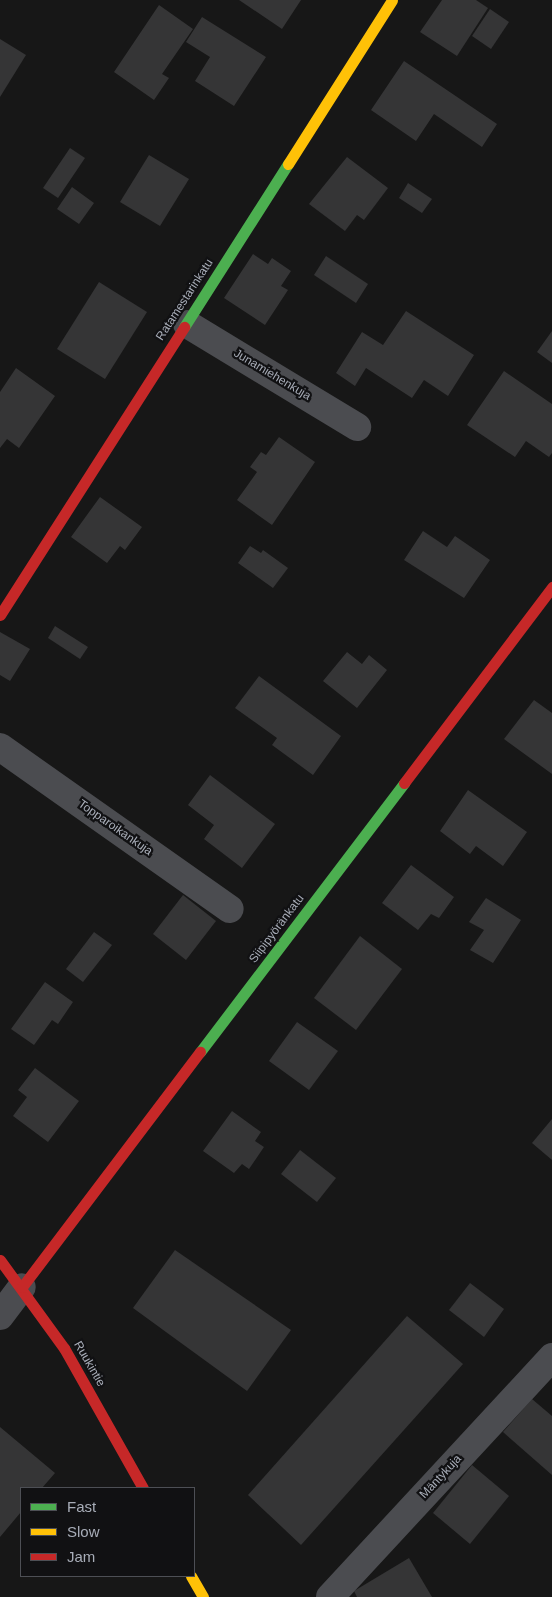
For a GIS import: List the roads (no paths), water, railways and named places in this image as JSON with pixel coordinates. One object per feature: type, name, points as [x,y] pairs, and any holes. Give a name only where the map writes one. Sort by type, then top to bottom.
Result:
[{"type":"street","name":"Ratamestarinkatu","points":[[0,615],[392,0]]},
{"type":"street","name":"Junamiehenkuja","points":[[187,324],[357,427]]},
{"type":"street","name":"Siipipyöränkatu","points":[[22,1287],[552,587]]},
{"type":"street","name":"Topparoikankuja","points":[[0,747],[230,909]]},
{"type":"street","name":"Ruukintie","points":[[0,1260],[22,1287],[64,1348],[142,1487]]},
{"type":"street","points":[[0,1316],[22,1287]]},
{"type":"street","name":"Mäntykuja","points":[[330,1597],[552,1357]]},
{"type":"street","points":[[192,1577],[203,1597]]}]
